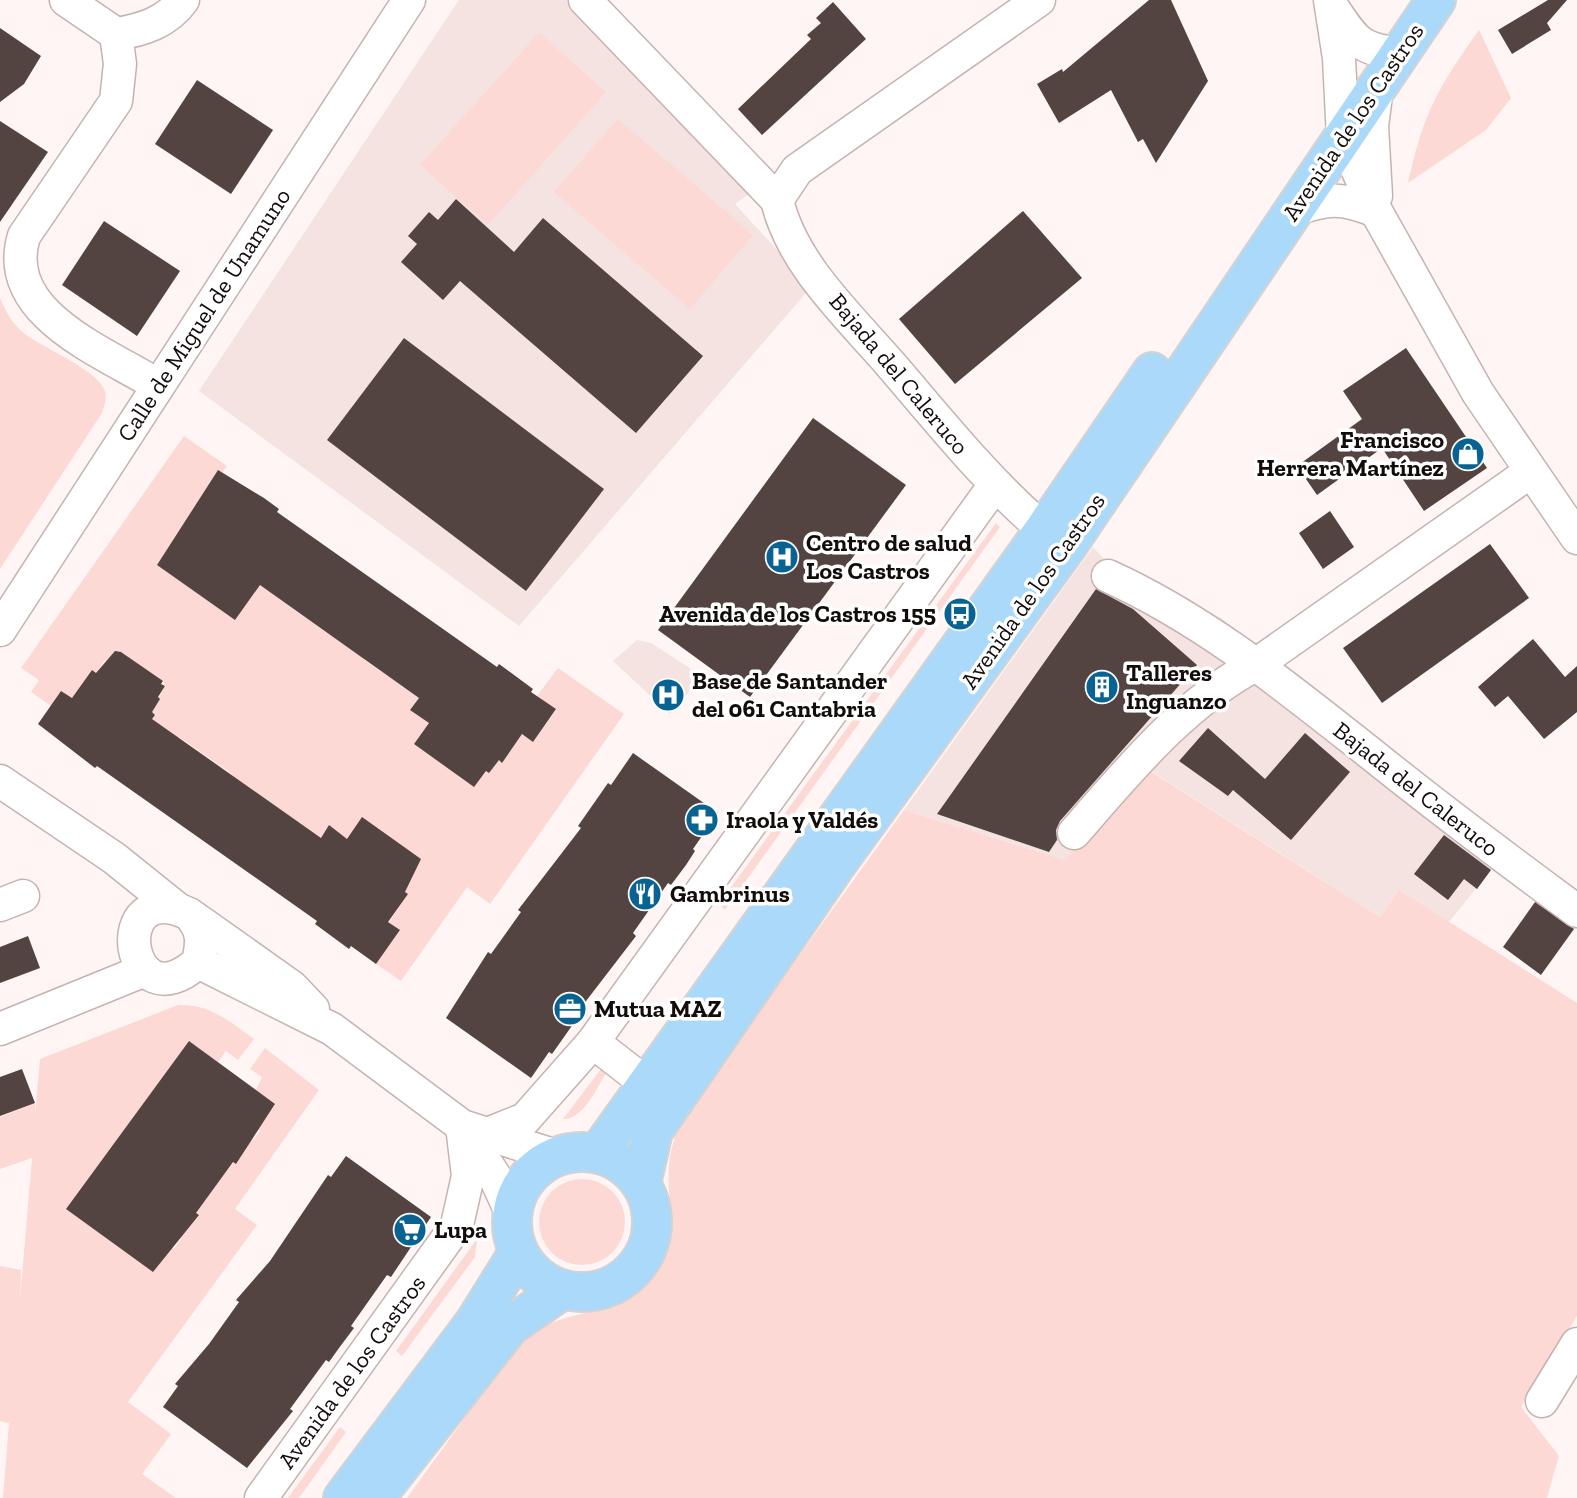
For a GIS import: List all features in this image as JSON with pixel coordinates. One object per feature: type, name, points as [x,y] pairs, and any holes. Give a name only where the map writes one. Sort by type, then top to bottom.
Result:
[{"type":"main road","name":"Avenida de los Castros","points":[[1385,52],[1405,0]]},
{"type":"main road","name":"Avenida de los Castros","points":[[598,1153],[1385,52],[1436,0]]},
{"type":"main road","name":"Avenida de los Castros","points":[[641,1184],[653,1131],[835,866],[1067,547],[1343,138],[1359,90]]},
{"type":"main road","points":[[577,1151],[598,1153],[623,1164],[641,1184],[651,1207],[652,1231],[645,1254],[630,1273],[610,1287],[586,1293],[562,1290],[544,1282],[529,1270],[518,1253],[512,1233],[511,1212],[528,1178],[556,1156],[577,1151]]},
{"type":"main road","points":[[343,1498],[475,1322],[518,1253]]},
{"type":"main road","points":[[375,1498],[510,1326],[562,1290]]},
{"type":"street","points":[[66,0],[116,34],[135,31],[171,16],[183,0]]},
{"type":"street","name":"Calle de Miguel de Unamuno","points":[[0,630],[409,0]]},
{"type":"street","name":"Bajada del Caleruco","points":[[585,0],[777,200],[793,244],[827,290],[994,486],[1044,530]]},
{"type":"street","points":[[777,200],[797,170],[1040,0]]},
{"type":"street","points":[[1330,2],[1349,32],[1385,52]]},
{"type":"street","points":[[1330,2],[1372,126],[1376,212]]},
{"type":"street","points":[[116,34],[120,64],[116,101],[24,236],[18,249],[18,275],[41,315],[157,385]]},
{"type":"street","points":[[1343,138],[1376,212],[1478,393],[1577,538]]},
{"type":"street","points":[[1293,210],[1340,198],[1376,212]]},
{"type":"street","points":[[1074,833],[1129,770],[1196,704],[1224,681],[1257,664],[1530,472]]},
{"type":"street","points":[[476,1129],[526,1119],[593,1042],[994,486]]},
{"type":"street","name":"Bajada del Caleruco","points":[[1108,576],[1188,617],[1257,664],[1450,817],[1577,911]]},
{"type":"street","points":[[0,782],[114,858],[182,911],[199,926],[203,942],[198,961],[175,977],[159,977],[145,970],[135,958],[131,942],[135,927],[144,915],[159,907],[182,911],[292,986],[332,1029]]},
{"type":"street","points":[[114,858],[135,927]]},
{"type":"street","points":[[198,961],[332,1029],[476,1129],[556,1156]]},
{"type":"street","points":[[0,1029],[145,970]]},
{"type":"street","points":[[593,1042],[647,1084]]},
{"type":"street","points":[[476,1129],[511,1212]]},
{"type":"street","name":"Avenida de los Castros","points":[[261,1498],[457,1225],[476,1129]]},
{"type":"street","points":[[1542,1401],[1577,1344]]},
{"type":"shaded area","points":[[459,0],[570,0],[753,191],[735,204],[811,287],[519,626],[199,391]]},
{"type":"shaded area","points":[[1479,30],[1511,98],[1486,130],[1408,183],[1426,119],[1442,85]]},
{"type":"shaded area","points":[[539,33],[606,92],[488,225],[420,165]]},
{"type":"shaded area","points":[[618,119],[753,235],[690,309],[554,192]]},
{"type":"shaded area","points":[[0,298],[10,318],[21,330],[92,375],[100,383],[106,397],[102,413],[0,569]]},
{"type":"shaded area","points":[[184,436],[227,466],[222,473],[218,470],[157,565],[235,620],[277,561],[286,585],[278,598],[330,635],[339,623],[371,646],[363,659],[419,698],[411,710],[429,723],[414,744],[432,757],[463,768],[458,776],[473,786],[498,760],[502,762],[522,734],[533,742],[556,710],[537,696],[558,668],[624,714],[490,904],[467,887],[401,981],[376,964],[400,931],[389,922],[408,894],[405,892],[421,859],[406,849],[347,839],[329,826],[321,838],[264,798],[223,787],[232,774],[179,737],[170,750],[135,743],[155,715],[151,712],[165,686],[163,681],[127,660],[128,656],[121,652],[108,662],[105,660],[96,673],[92,670],[72,698],[61,691],[51,706],[31,692],[39,680],[21,668]]},
{"type":"shaded area","points":[[996,523],[1000,527],[725,910],[719,904]]},
{"type":"shaded area","points":[[1093,547],[1113,569],[1221,618],[1260,649],[1495,865],[1449,922],[1399,890],[1380,917],[1148,769],[1065,860],[904,810]]},
{"type":"shaded area","name":"Base de Santander del 061 Cantabria","points":[[637,640],[651,643],[702,676],[670,714],[613,661]]},
{"type":"shaded area","points":[[1147,769],[1380,917],[1399,890],[1577,1003],[1577,1316],[1521,1407],[1559,1456],[1547,1498],[407,1498],[519,1342],[554,1322],[610,1306],[627,1298],[643,1287],[658,1270],[669,1244],[669,1165],[678,1124],[904,810],[1065,860]]},
{"type":"shaded area","points":[[178,1005],[210,1011],[254,1039],[238,1060],[226,1051],[218,1062],[189,1041],[66,1209],[131,1256],[171,1247],[174,1249],[181,1239],[178,1237],[198,1216],[196,1213],[233,1162],[236,1164],[250,1138],[253,1140],[260,1131],[258,1129],[275,1105],[256,1090],[262,1077],[250,1069],[265,1048],[319,1090],[235,1209],[257,1225],[128,1402],[171,1434],[142,1474],[176,1498],[3,1498],[9,1423],[0,1421],[0,1266],[21,1270],[20,1299],[32,1158],[0,1169],[0,1117],[35,1103],[35,1115],[40,1059]]},
{"type":"shaded area","points":[[601,1069],[606,1073],[589,1102],[577,1114],[563,1119]]},
{"type":"shaded area","points":[[582,1179],[606,1186],[618,1198],[625,1222],[618,1246],[606,1258],[582,1265],[558,1258],[546,1246],[539,1222],[546,1198],[558,1186]]},
{"type":"shaded area","points":[[477,1239],[475,1257],[402,1356],[396,1351]]},
{"type":"shaded area","points":[[340,1427],[346,1432],[299,1498],[288,1498]]},
{"type":"building","points":[[1149,0],[1171,0],[1208,81],[1156,163],[1143,139],[1138,142],[1111,90],[1059,123],[1037,84],[1062,69],[1063,72]]},
{"type":"building","points":[[1548,0],[1567,0],[1547,23],[1551,30],[1512,54],[1498,30]]},
{"type":"building","points":[[833,2],[866,39],[762,135],[738,109],[811,39],[807,35],[821,23],[816,18]]},
{"type":"building","points":[[0,28],[41,56],[24,84],[0,102]]},
{"type":"building","points":[[197,80],[273,130],[231,194],[155,144]]},
{"type":"building","points":[[0,121],[48,152],[0,222]]},
{"type":"building","points":[[456,199],[514,252],[543,218],[703,356],[636,433],[460,281],[443,300],[401,262],[417,244],[408,236],[429,212],[438,220]]},
{"type":"building","points":[[1023,211],[1082,278],[955,384],[899,319]]},
{"type":"building","points":[[104,221],[180,271],[137,336],[62,285]]},
{"type":"building","points":[[404,338],[604,489],[526,591],[327,440]]},
{"type":"building","points":[[1406,348],[1487,468],[1424,511],[1382,448],[1317,495],[1297,466],[1362,419],[1343,391]]},
{"type":"building","name":"Centro de salud Los Castros","points":[[813,418],[906,485],[750,697],[658,630]]},
{"type":"building","points":[[218,470],[264,498],[279,509],[277,512],[497,667],[499,664],[533,689],[531,692],[556,709],[533,742],[522,734],[502,763],[499,760],[489,773],[486,771],[474,787],[414,744],[429,723],[410,710],[419,698],[260,585],[235,620],[157,565]]},
{"type":"building","points":[[1330,511],[1354,547],[1323,569],[1299,533]]},
{"type":"building","points":[[1490,544],[1529,598],[1382,703],[1343,648]]},
{"type":"building","points":[[1096,589],[1133,609],[1197,665],[1060,821],[1056,830],[1057,840],[1049,852],[937,814]]},
{"type":"building","points":[[1533,639],[1565,677],[1577,666],[1577,712],[1544,739],[1508,696],[1495,707],[1478,687]]},
{"type":"building","points":[[115,651],[121,652],[163,681],[161,684],[165,686],[152,712],[155,715],[152,719],[321,838],[329,825],[347,839],[362,817],[421,859],[405,892],[408,894],[388,922],[400,930],[376,964],[351,946],[349,949],[315,924],[317,921],[97,766],[95,768],[38,724],[61,691],[72,698],[92,670],[96,673]]},
{"type":"building","points":[[1208,728],[1265,779],[1305,733],[1350,772],[1291,840],[1233,790],[1228,796],[1179,761]]},
{"type":"building","points":[[633,753],[718,813],[693,849],[695,851],[686,865],[671,885],[668,883],[633,933],[636,936],[573,1018],[576,1020],[552,1054],[549,1052],[531,1078],[446,1018],[488,952],[491,954],[521,912],[518,910],[581,828],[578,826],[608,783],[611,785]]},
{"type":"building","points":[[1444,835],[1491,870],[1477,889],[1464,879],[1448,900],[1414,874]]},
{"type":"building","points":[[1535,902],[1574,929],[1541,975],[1503,947]]},
{"type":"building","points":[[28,936],[40,968],[0,983],[0,947]]},
{"type":"building","points":[[189,1041],[275,1104],[236,1164],[233,1162],[196,1213],[199,1215],[153,1272],[66,1209]]},
{"type":"building","points":[[22,1069],[35,1103],[0,1116],[0,1077]]},
{"type":"building","points":[[346,1156],[431,1217],[391,1277],[387,1275],[351,1326],[354,1328],[329,1362],[326,1360],[290,1409],[293,1411],[247,1468],[163,1407],[178,1386],[175,1384],[209,1344],[239,1302],[236,1300],[270,1261],[328,1175],[331,1177]]},
{"type":"place","name":"Francisco Herrera Martínez","points":[[1468,454]]},
{"type":"place","name":"Centro de salud Los Castros","points":[[782,557]]},
{"type":"place","name":"Avenida de los Castros 155","points":[[960,614]]},
{"type":"place","name":"Talleres Inguanzo","points":[[1102,687]]},
{"type":"place","name":"Base de Santander del 061 Cantabria","points":[[668,695]]},
{"type":"place","name":"Iraola y Valdés","points":[[702,820]]},
{"type":"place","name":"Gambrinus","points":[[645,894]]},
{"type":"place","name":"Mutua MAZ","points":[[570,1009]]},
{"type":"place","name":"Lupa","points":[[410,1230]]}]
